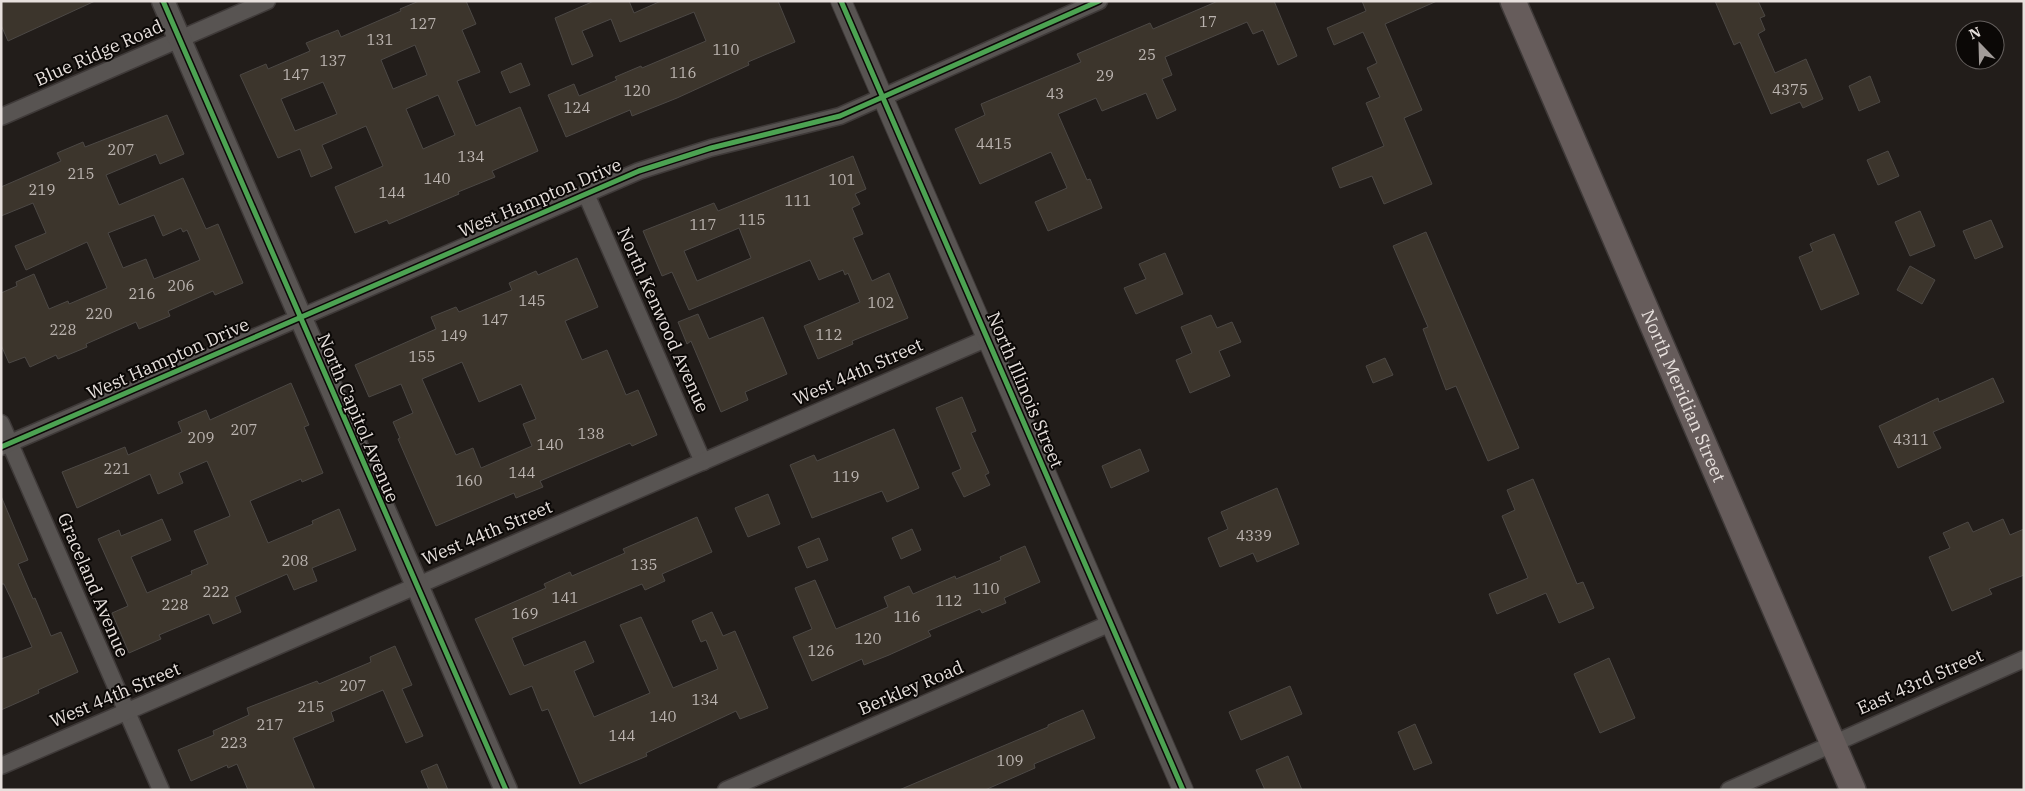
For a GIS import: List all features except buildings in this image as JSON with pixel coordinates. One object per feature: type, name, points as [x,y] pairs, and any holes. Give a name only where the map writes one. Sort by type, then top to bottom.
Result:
[{"type":"main road","name":"North Capitol Avenue","points":[[163,1],[506,790]]},
{"type":"main road","name":"North Meridian Street","points":[[1513,1],[1854,790]]},
{"type":"street","name":"Blue Ridge Road","points":[[1,117],[267,1]]},
{"type":"street","name":"North Illinois Street","points":[[841,1],[1183,790]]},
{"type":"street","name":"West Hampton Drive","points":[[6,445],[586,194],[665,162],[711,148],[822,122],[883,97],[1099,1]]},
{"type":"street","name":"North Kenwood Avenue","points":[[586,194],[703,462]]},
{"type":"street","name":"West 44th Street","points":[[1,766],[988,338]]},
{"type":"street","name":"Graceland Avenue","points":[[1,423],[6,445],[161,790]]},
{"type":"street","name":"Berkley Road","points":[[726,790],[1111,623]]},
{"type":"street","name":"East 43rd Street","points":[[1729,790],[2024,659]]},
{"type":"cycle path","points":[[163,1],[506,790]]},
{"type":"cycle path","points":[[841,1],[1183,790]]},
{"type":"cycle path","points":[[1,447],[639,171],[711,148],[840,116],[1099,1]]}]
